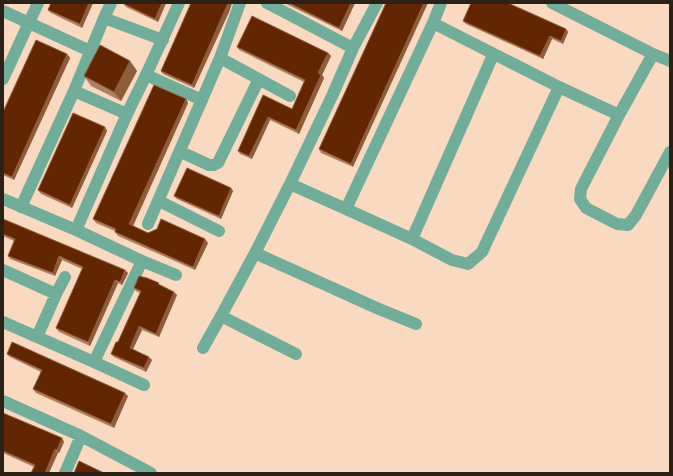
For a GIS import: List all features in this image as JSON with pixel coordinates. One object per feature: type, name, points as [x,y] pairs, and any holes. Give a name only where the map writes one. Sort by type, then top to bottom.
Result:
[{"type":"street","points":[[3,79],[38,3]]},
{"type":"street","points":[[21,207],[74,91],[111,3]]},
{"type":"street","points":[[76,230],[127,114],[163,40],[179,3]]},
{"type":"street","points":[[148,224],[220,58],[240,3]]},
{"type":"street","points":[[267,3],[353,48]]},
{"type":"street","points":[[203,348],[255,253],[290,184],[353,48],[377,3]]},
{"type":"street","points":[[346,209],[441,3]]},
{"type":"street","points":[[552,3],[653,54],[670,61]]},
{"type":"street","points":[[3,11],[90,51]]},
{"type":"street","points":[[104,18],[163,40]]},
{"type":"street","points":[[433,23],[559,87],[620,115]]},
{"type":"street","points":[[412,238],[493,54]]},
{"type":"street","points":[[653,54],[581,189],[580,199],[586,208],[617,224],[628,225],[636,215],[670,152]]},
{"type":"street","points":[[220,58],[290,96]]},
{"type":"street","points":[[146,75],[202,100]]},
{"type":"street","points":[[180,152],[209,165],[218,163],[259,79]]},
{"type":"street","points":[[290,184],[412,238],[452,260],[468,264],[482,252],[559,87]]},
{"type":"street","points":[[74,91],[127,114]]},
{"type":"street","points":[[3,199],[176,275]]},
{"type":"street","points":[[159,201],[219,231]]},
{"type":"street","points":[[255,253],[379,309],[416,324]]},
{"type":"street","points":[[94,362],[142,261]]},
{"type":"street","points":[[3,270],[56,294]]},
{"type":"street","points":[[37,337],[65,277]]},
{"type":"street","points":[[221,316],[296,354]]},
{"type":"street","points":[[3,322],[144,385]]},
{"type":"street","points":[[3,401],[81,436],[138,470],[151,473]]},
{"type":"street","points":[[65,473],[81,436]]},
{"type":"building","points":[[51,3],[89,3],[80,24],[48,10]]},
{"type":"building","points":[[124,3],[162,3],[155,19]]},
{"type":"building","points":[[191,3],[228,3],[192,85],[161,71]]},
{"type":"building","points":[[289,3],[351,3],[339,28]]},
{"type":"building","points":[[386,3],[424,3],[351,164],[319,149]]},
{"type":"building","points":[[471,3],[508,3],[566,29],[561,41],[550,36],[540,56],[463,21]]},
{"type":"building","points":[[252,16],[328,53],[318,73],[321,75],[296,130],[268,117],[249,156],[238,151],[263,95],[292,109],[305,80],[237,47]]},
{"type":"building","points":[[36,40],[67,54],[12,177],[3,173],[3,112]]},
{"type":"building","points":[[100,45],[130,61],[114,92],[84,76]]},
{"type":"building","points":[[154,85],[186,99],[129,224],[148,233],[157,229],[161,219],[205,239],[193,267],[115,232],[116,229],[93,219]]},
{"type":"building","points":[[73,113],[105,127],[70,205],[38,190]]},
{"type":"building","points":[[187,168],[231,188],[219,216],[174,196]]},
{"type":"building","points":[[3,219],[125,270],[120,282],[115,280],[88,342],[56,328],[83,267],[59,256],[53,273],[8,256],[15,239],[3,234]]},
{"type":"building","points":[[139,276],[159,283],[158,284],[174,292],[156,334],[139,326],[130,348],[149,357],[144,368],[111,354],[141,291],[134,288]]},
{"type":"building","points":[[12,342],[125,393],[111,424],[33,389],[42,370],[7,354]]},
{"type":"building","points":[[3,413],[62,438],[57,450],[55,449],[45,473],[31,473],[35,465],[3,451]]},
{"type":"building","points":[[79,461],[104,473],[74,473]]}]
